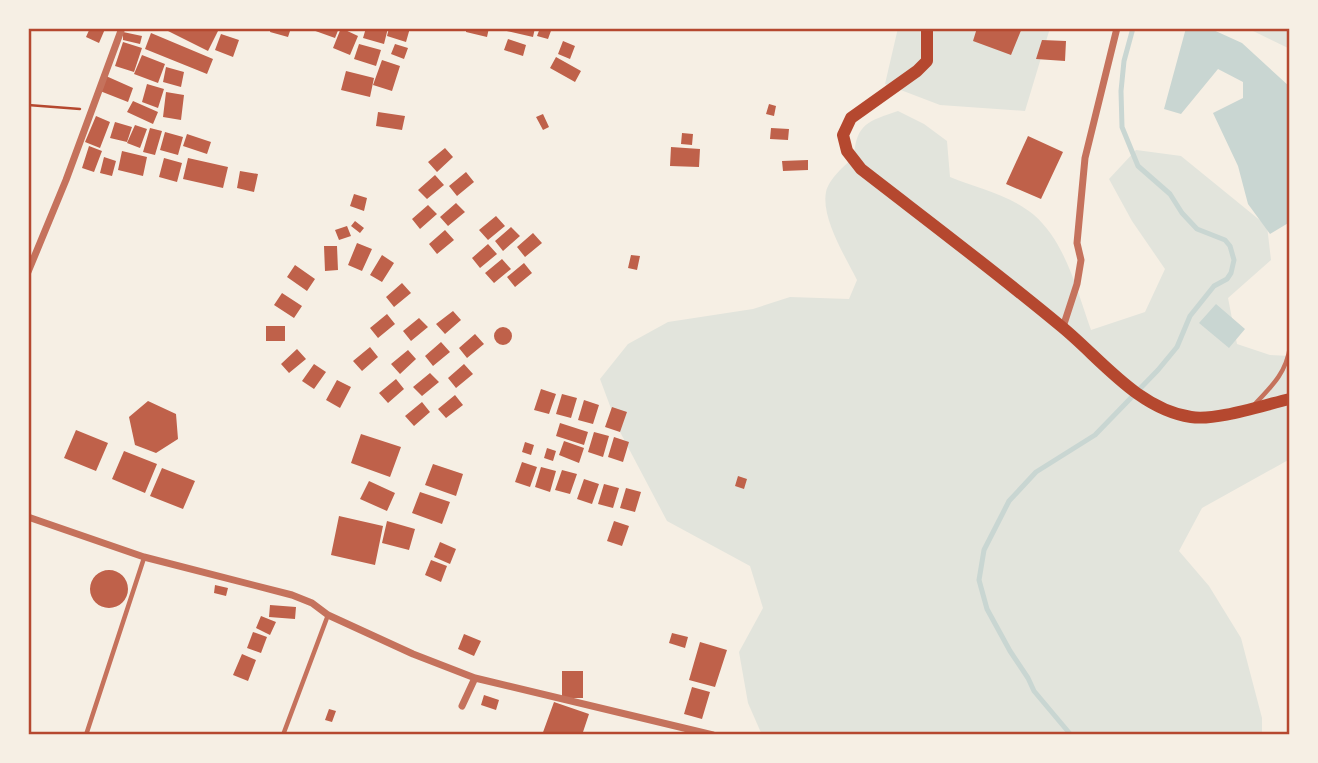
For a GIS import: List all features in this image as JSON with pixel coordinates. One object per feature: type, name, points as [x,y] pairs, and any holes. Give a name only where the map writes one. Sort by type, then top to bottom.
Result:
[{"type":"main road","points":[[927,28],[927,61],[851,118],[843,135],[847,151],[861,169],[1063,327],[1130,388],[1152,403],[1189,417],[1206,418],[1290,398]]},
{"type":"street","points":[[28,272],[66,180],[122,28]]},
{"type":"street","points":[[1063,327],[1077,285],[1081,260],[1077,243],[1084,158],[1117,28]]},
{"type":"street","points":[[28,517],[144,557],[312,603],[328,615],[475,678],[713,735]]},
{"type":"street","points":[[462,706],[475,678]]},
{"type":"lane","points":[[1251,408],[1280,377],[1287,363],[1290,347]]},
{"type":"lane","points":[[86,735],[144,557]]},
{"type":"lane","points":[[283,735],[328,615]]},
{"type":"path","points":[[28,105],[91,109]]},
{"type":"shaded area","points":[[898,28],[1050,28],[1025,111],[940,105],[885,84]]},
{"type":"shaded area","points":[[1186,28],[1209,28],[1242,43],[1290,87],[1290,222],[1270,234],[1248,204],[1238,166],[1213,113],[1243,98],[1243,82],[1218,69],[1181,114],[1164,109]]},
{"type":"shaded area","points":[[1247,28],[1290,28],[1290,49]]},
{"type":"shaded area","points":[[898,111],[924,124],[947,141],[950,177],[1025,208],[1045,226],[1069,268],[1091,330],[1145,312],[1165,269],[1132,221],[1109,179],[1136,150],[1181,156],[1267,226],[1271,260],[1228,298],[1237,344],[1270,355],[1290,356],[1290,459],[1202,508],[1179,551],[1209,586],[1241,638],[1262,718],[1262,735],[762,735],[748,703],[739,652],[763,608],[750,566],[667,521],[619,430],[600,379],[628,344],[668,322],[753,309],[790,297],[849,299],[857,280],[830,225],[825,202],[826,192],[834,178],[854,157],[861,130],[872,121]]},
{"type":"shaded area","points":[[1216,304],[1245,329],[1229,348],[1199,323]]},
{"type":"building","points":[[90,28],[105,29],[99,43],[86,37]]},
{"type":"building","points":[[162,28],[212,28],[218,31],[208,51]]},
{"type":"building","points":[[271,28],[291,28],[288,37],[270,32]]},
{"type":"building","points":[[307,28],[339,28],[335,38]]},
{"type":"building","points":[[341,28],[358,36],[350,55],[333,48]]},
{"type":"building","points":[[366,28],[388,28],[384,44],[363,38]]},
{"type":"building","points":[[389,28],[410,28],[406,42],[387,36]]},
{"type":"building","points":[[466,28],[489,28],[487,37],[466,32]]},
{"type":"building","points":[[494,28],[535,28],[533,37]]},
{"type":"building","points":[[540,28],[552,28],[548,39],[537,36]]},
{"type":"building","points":[[977,28],[1022,28],[1011,55],[973,41]]},
{"type":"building","points":[[123,32],[142,36],[140,44],[123,40]]},
{"type":"building","points":[[151,33],[213,59],[207,74],[145,49]]},
{"type":"building","points":[[221,34],[239,40],[233,57],[215,50]]},
{"type":"building","points":[[508,39],[526,45],[523,56],[504,50]]},
{"type":"building","points":[[1042,40],[1066,41],[1065,61],[1036,59]]},
{"type":"building","points":[[563,41],[575,46],[570,59],[558,54]]},
{"type":"building","points":[[123,42],[142,48],[134,72],[115,66]]},
{"type":"building","points":[[359,44],[381,50],[376,66],[354,59]]},
{"type":"building","points":[[395,44],[408,48],[404,59],[391,54]]},
{"type":"building","points":[[142,55],[165,64],[158,83],[134,74]]},
{"type":"building","points":[[556,57],[581,71],[575,82],[550,68]]},
{"type":"building","points":[[382,60],[400,66],[392,91],[373,85]]},
{"type":"building","points":[[166,67],[184,72],[181,87],[163,82]]},
{"type":"building","points":[[346,71],[374,78],[370,97],[341,90]]},
{"type":"building","points":[[106,76],[133,88],[128,102],[100,91]]},
{"type":"building","points":[[147,84],[164,89],[158,108],[142,102]]},
{"type":"building","points":[[166,92],[184,95],[181,120],[163,117]]},
{"type":"building","points":[[133,101],[158,112],[153,124],[127,112]]},
{"type":"building","points":[[769,104],[776,106],[774,116],[766,114]]},
{"type":"building","points":[[378,112],[405,116],[402,130],[376,126]]},
{"type":"building","points":[[543,114],[549,127],[543,130],[536,117]]},
{"type":"building","points":[[96,116],[110,122],[100,148],[85,142]]},
{"type":"building","points":[[115,122],[132,127],[127,142],[110,138]]},
{"type":"building","points":[[135,125],[147,129],[140,148],[127,143]]},
{"type":"building","points":[[150,128],[162,131],[155,155],[143,152]]},
{"type":"building","points":[[771,128],[789,129],[788,140],[770,139]]},
{"type":"building","points":[[165,132],[183,137],[178,155],[160,150]]},
{"type":"building","points":[[682,133],[693,134],[692,145],[681,144]]},
{"type":"building","points":[[187,134],[211,142],[207,154],[183,146]]},
{"type":"building","points":[[1028,136],[1063,152],[1041,199],[1006,184]]},
{"type":"building","points":[[89,146],[102,151],[94,172],[82,168]]},
{"type":"building","points":[[671,147],[700,149],[699,167],[670,166]]},
{"type":"building","points":[[445,148],[453,157],[437,172],[428,162]]},
{"type":"building","points":[[122,151],[147,157],[143,176],[118,170]]},
{"type":"building","points":[[104,157],[116,161],[112,176],[100,173]]},
{"type":"building","points":[[164,158],[182,163],[177,182],[159,177]]},
{"type":"building","points":[[188,158],[228,167],[223,188],[183,179]]},
{"type":"building","points":[[808,160],[808,170],[783,171],[782,161]]},
{"type":"building","points":[[240,171],[258,174],[254,192],[237,188]]},
{"type":"building","points":[[466,172],[474,182],[457,196],[449,186]]},
{"type":"building","points":[[435,175],[444,185],[427,199],[418,190]]},
{"type":"building","points":[[354,194],[367,198],[364,211],[350,206]]},
{"type":"building","points":[[456,203],[465,212],[448,226],[440,217]]},
{"type":"building","points":[[428,205],[437,214],[420,229],[412,219]]},
{"type":"building","points":[[496,216],[505,226],[488,240],[479,230]]},
{"type":"building","points":[[355,221],[364,228],[360,233],[351,226]]},
{"type":"building","points":[[347,226],[351,236],[339,240],[335,230]]},
{"type":"building","points":[[511,227],[520,236],[503,251],[495,241]]},
{"type":"building","points":[[445,230],[454,240],[437,254],[429,244]]},
{"type":"building","points":[[533,233],[542,243],[525,257],[517,247]]},
{"type":"building","points":[[357,243],[372,249],[362,271],[348,265]]},
{"type":"building","points":[[488,244],[497,254],[480,268],[472,258]]},
{"type":"building","points":[[324,246],[337,246],[338,270],[325,271]]},
{"type":"building","points":[[382,255],[394,263],[382,282],[370,275]]},
{"type":"building","points":[[631,255],[640,256],[637,270],[628,268]]},
{"type":"building","points":[[502,259],[511,269],[494,283],[485,273]]},
{"type":"building","points":[[524,263],[532,273],[515,287],[507,277]]},
{"type":"building","points":[[295,265],[315,279],[307,291],[287,277]]},
{"type":"building","points":[[402,283],[411,293],[394,307],[386,297]]},
{"type":"building","points":[[282,293],[302,306],[294,318],[274,305]]},
{"type":"building","points":[[453,311],[461,320],[445,334],[436,324]]},
{"type":"building","points":[[387,314],[395,324],[378,338],[370,328]]},
{"type":"building","points":[[419,318],[428,327],[411,341],[403,331]]},
{"type":"building","points":[[266,326],[285,326],[285,341],[266,341]]},
{"type":"building","points":[[503,327],[509,330],[512,336],[509,342],[503,345],[497,342],[494,336],[497,330]]},
{"type":"building","points":[[475,334],[484,344],[467,358],[459,348]]},
{"type":"building","points":[[441,342],[450,352],[433,366],[425,356]]},
{"type":"building","points":[[370,347],[378,357],[362,371],[353,361]]},
{"type":"building","points":[[297,349],[306,359],[289,373],[281,364]]},
{"type":"building","points":[[408,350],[416,359],[400,374],[391,364]]},
{"type":"building","points":[[314,364],[326,372],[314,389],[302,381]]},
{"type":"building","points":[[464,364],[473,374],[456,388],[448,378]]},
{"type":"building","points":[[430,373],[439,382],[422,396],[413,387]]},
{"type":"building","points":[[396,379],[404,389],[388,403],[379,393]]},
{"type":"building","points":[[337,380],[351,387],[340,408],[326,400]]},
{"type":"building","points":[[541,389],[556,394],[549,414],[534,410]]},
{"type":"building","points":[[562,394],[577,398],[571,418],[556,414]]},
{"type":"building","points":[[455,395],[463,405],[446,418],[438,409]]},
{"type":"building","points":[[584,400],[599,405],[593,424],[578,420]]},
{"type":"building","points":[[148,401],[176,414],[178,439],[156,453],[135,445],[129,417]]},
{"type":"building","points":[[422,402],[430,412],[414,426],[405,416]]},
{"type":"building","points":[[612,407],[627,412],[620,432],[605,427]]},
{"type":"building","points":[[560,423],[588,432],[584,445],[556,436]]},
{"type":"building","points":[[76,430],[108,443],[96,471],[64,458]]},
{"type":"building","points":[[594,432],[609,436],[603,457],[588,452]]},
{"type":"building","points":[[361,434],[401,447],[390,477],[351,463]]},
{"type":"building","points":[[614,437],[629,442],[623,462],[608,457]]},
{"type":"building","points":[[564,441],[584,448],[579,463],[559,455]]},
{"type":"building","points":[[525,442],[534,445],[531,455],[522,452]]},
{"type":"building","points":[[547,448],[556,451],[553,461],[544,458]]},
{"type":"building","points":[[124,451],[157,464],[145,493],[112,479]]},
{"type":"building","points":[[522,462],[537,467],[530,487],[515,482]]},
{"type":"building","points":[[433,464],[463,474],[456,496],[425,485]]},
{"type":"building","points":[[541,467],[556,471],[550,492],[535,487]]},
{"type":"building","points":[[162,468],[195,481],[183,509],[150,496]]},
{"type":"building","points":[[562,470],[577,474],[570,494],[555,490]]},
{"type":"building","points":[[738,476],[747,479],[744,489],[735,486]]},
{"type":"building","points":[[584,479],[599,484],[592,504],[577,499]]},
{"type":"building","points":[[369,481],[395,493],[387,511],[360,499]]},
{"type":"building","points":[[604,484],[619,488],[613,508],[598,504]]},
{"type":"building","points":[[626,488],[641,492],[635,512],[620,508]]},
{"type":"building","points":[[420,492],[450,502],[442,524],[412,513]]},
{"type":"building","points":[[339,516],[383,526],[375,565],[331,555]]},
{"type":"building","points":[[387,521],[415,529],[409,550],[382,543]]},
{"type":"building","points":[[614,521],[629,526],[622,546],[607,541]]},
{"type":"building","points":[[440,542],[456,549],[450,564],[434,557]]},
{"type":"building","points":[[431,560],[447,566],[441,582],[425,575]]},
{"type":"building","points":[[109,570],[122,576],[128,589],[122,602],[109,608],[96,602],[90,589],[96,576]]},
{"type":"building","points":[[215,585],[228,588],[226,596],[214,593]]},
{"type":"building","points":[[270,605],[296,607],[295,619],[269,617]]},
{"type":"building","points":[[261,616],[276,622],[270,635],[256,628]]},
{"type":"building","points":[[253,632],[267,637],[261,653],[247,648]]},
{"type":"building","points":[[672,633],[688,637],[685,648],[669,643]]},
{"type":"building","points":[[464,634],[481,641],[474,656],[458,649]]},
{"type":"building","points":[[700,642],[727,650],[715,687],[689,680]]},
{"type":"building","points":[[242,654],[256,660],[248,681],[233,675]]},
{"type":"building","points":[[562,671],[583,671],[583,698],[562,698]]},
{"type":"building","points":[[692,687],[710,692],[702,719],[684,714]]},
{"type":"building","points":[[484,695],[499,700],[496,710],[481,705]]},
{"type":"building","points":[[554,702],[589,714],[582,735],[542,735]]},
{"type":"building","points":[[329,709],[336,711],[332,722],[325,720]]},
{"type":"waterway","points":[[1071,735],[1034,691],[987,609],[979,580],[984,550],[1009,501],[1036,472],[1095,435],[1158,370],[1177,347],[1190,316],[1214,286],[1227,279],[1234,260],[1225,240],[1197,229],[1182,213],[1170,194],[1138,166],[1122,127],[1124,61],[1133,28]]}]
